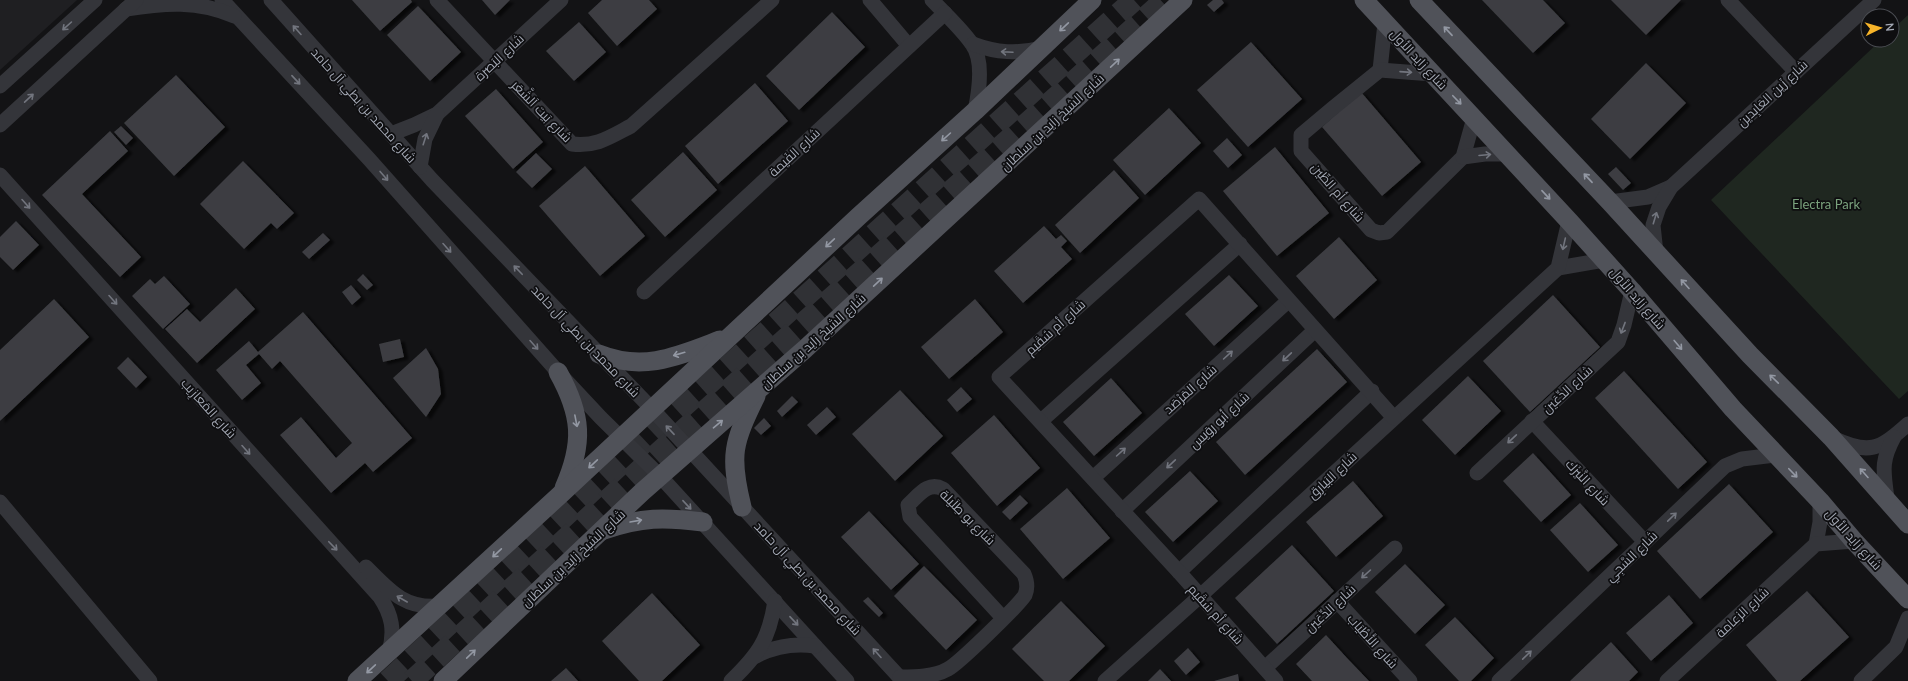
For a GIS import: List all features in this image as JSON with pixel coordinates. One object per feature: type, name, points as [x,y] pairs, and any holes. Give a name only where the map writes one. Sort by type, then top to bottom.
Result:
[{"type":"main road","points":[[358,681],[622,438],[729,336],[975,111],[1092,0]]},
{"type":"main road","name":"شارع الشيخ زايد بن سلطان","points":[[443,681],[599,532],[689,450],[758,391],[1183,0]]},
{"type":"main road","name":"شارع زايد الأول","points":[[1364,0],[1569,221],[1632,291],[1733,409],[1820,501],[1854,541],[1908,599]]},
{"type":"main road","points":[[1419,0],[1610,202],[1750,355],[1831,437],[1908,524]]},
{"type":"main road","points":[[599,354],[614,360],[630,363],[649,362],[687,352],[729,336]]},
{"type":"main road","points":[[558,372],[568,390],[578,424],[576,457],[562,493]]},
{"type":"main road","points":[[742,507],[734,473],[735,446],[738,435],[758,391]]},
{"type":"main road","points":[[599,532],[635,521],[657,518],[703,522]]},
{"type":"street","points":[[0,86],[95,0]]},
{"type":"street","points":[[222,0],[369,159],[558,372],[660,476],[847,681]]},
{"type":"street","name":"شارع محمد بن بطي آل حامد","points":[[271,0],[420,167],[652,409],[901,679]]},
{"type":"street","name":"شارع بَيت اَلشَّعَر","points":[[437,0],[572,144],[586,146],[603,141],[631,126],[772,0]]},
{"type":"street","name":"شارع البَصرة","points":[[391,134],[437,114],[561,0]]},
{"type":"street","points":[[870,0],[909,46]]},
{"type":"street","points":[[932,0],[973,44],[977,57],[980,82],[975,111]]},
{"type":"street","points":[[1728,0],[1796,72]]},
{"type":"street","name":"شارع زَين العَابِدين","points":[[1656,253],[1653,224],[1659,207],[1671,187],[1874,0]]},
{"type":"street","points":[[0,125],[131,4],[191,2],[225,11],[240,20]]},
{"type":"street","name":"شارع الفَيمة","points":[[644,292],[945,13]]},
{"type":"street","points":[[1385,23],[1380,70],[1432,74]]},
{"type":"street","points":[[973,44],[985,49],[1008,53],[1042,48]]},
{"type":"street","name":"شارع أم الطِّين","points":[[1380,70],[1301,135],[1300,143],[1301,151],[1371,230],[1379,233],[1387,232],[1463,157],[1474,118]]},
{"type":"street","name":"شارع البَصرة","points":[[420,167],[425,139],[437,114]]},
{"type":"street","points":[[1463,157],[1485,154],[1507,154]]},
{"type":"street","name":"شارع المَعازِيب","points":[[0,175],[380,597],[390,614],[392,623],[392,643],[389,652]]},
{"type":"street","name":"شارع زَين العَابِدين","points":[[1610,202],[1648,197],[1671,187]]},
{"type":"street","name":"شارع أم سُقَيم","points":[[1276,681],[1199,597],[1179,572],[999,377],[1199,199],[1288,300],[1372,391],[1394,418]]},
{"type":"street","points":[[1569,221],[1558,268],[1604,260]]},
{"type":"street","points":[[1041,421],[1240,244]]},
{"type":"street","name":"شارع البَيارِق","points":[[1105,681],[1199,597],[1558,268]]},
{"type":"street","name":"شارع الدِّعَين","points":[[1477,473],[1618,342],[1624,325],[1632,291]]},
{"type":"street","name":"شارع المَرْصَد","points":[[1093,478],[1288,300]]},
{"type":"street","name":"شارع أبو روَيس","points":[[1122,511],[1316,330]]},
{"type":"street","points":[[1179,572],[1372,391]]},
{"type":"street","name":"شارع النَّيزَك","points":[[1532,421],[1645,542]]},
{"type":"street","points":[[1831,437],[1857,448],[1869,448],[1880,446],[1908,424]]},
{"type":"street","points":[[1887,499],[1883,467],[1886,452],[1894,436]]},
{"type":"street","name":"شارع السَّجِي","points":[[1498,681],[1725,466],[1742,459],[1775,454]]},
{"type":"street","name":"شارع بو طِلَيلة","points":[[901,679],[927,675],[947,675],[1003,618],[1025,595],[1027,584],[1024,574],[943,489],[934,486],[925,489],[908,505],[910,517],[1003,618]]},
{"type":"street","points":[[1820,501],[1820,522],[1816,544],[1854,541]]},
{"type":"street","points":[[0,502],[150,681]]},
{"type":"street","name":"شارع الزعامة","points":[[1667,681],[1816,544]]},
{"type":"street","name":"شارع الدِّعَين","points":[[1265,668],[1395,548]]},
{"type":"street","points":[[350,550],[395,595],[416,605],[439,606]]},
{"type":"street","points":[[731,681],[756,656],[769,630],[775,601]]},
{"type":"street","name":"شارع الأَطْيَاب","points":[[1337,601],[1410,681]]},
{"type":"street","points":[[1861,681],[1896,647],[1908,618]]},
{"type":"street","points":[[756,656],[785,646],[815,646]]},
{"type":"shaded area","points":[[0,0],[77,0],[0,70]]},
{"type":"green space","name":"Electra Park","points":[[1908,15],[1908,391],[1899,399],[1711,200],[1872,48],[1900,48],[1900,22]]},
{"type":"building","points":[[352,0],[411,0],[412,2],[380,31]]},
{"type":"building","points":[[482,0],[510,0],[495,15]]},
{"type":"building","points":[[602,0],[649,0],[657,9],[617,46],[588,13]]},
{"type":"building","points":[[1213,0],[1222,0],[1224,3],[1214,12],[1207,5]]},
{"type":"building","points":[[1482,0],[1543,0],[1565,23],[1533,53]]},
{"type":"building","points":[[1611,0],[1681,0],[1646,35]]},
{"type":"building","points":[[418,6],[461,52],[430,81],[387,35]]},
{"type":"building","points":[[832,12],[865,47],[799,110],[766,76]]},
{"type":"building","points":[[579,22],[606,52],[574,81],[546,51]]},
{"type":"building","points":[[1251,42],[1302,99],[1248,147],[1197,90]]},
{"type":"building","points":[[1646,63],[1686,103],[1630,159],[1591,119]]},
{"type":"building","points":[[176,75],[225,127],[174,176],[124,123]]},
{"type":"building","points":[[755,83],[788,121],[718,184],[685,146]]},
{"type":"building","points":[[496,89],[543,142],[513,169],[465,116]]},
{"type":"building","points":[[1361,92],[1421,162],[1382,196],[1322,127]]},
{"type":"building","points":[[1169,108],[1201,143],[1145,195],[1113,160]]},
{"type":"building","points":[[121,126],[133,138],[126,145],[114,132]]},
{"type":"building","points":[[110,131],[128,151],[82,194],[141,257],[120,277],[42,195]]},
{"type":"building","points":[[1227,138],[1242,155],[1228,168],[1213,151]]},
{"type":"building","points":[[1275,147],[1329,213],[1277,256],[1223,191]]},
{"type":"building","points":[[683,152],[717,190],[665,237],[631,200]]},
{"type":"building","points":[[536,153],[552,169],[532,188],[516,172]]},
{"type":"building","points":[[243,161],[294,213],[277,229],[271,223],[244,249],[200,204]]},
{"type":"building","points":[[585,166],[645,236],[600,276],[539,206]]},
{"type":"building","points":[[1616,167],[1631,183],[1623,190],[1608,174]]},
{"type":"building","points":[[1114,170],[1139,198],[1080,253],[1055,225]]},
{"type":"building","points":[[16,221],[39,245],[13,270],[0,257],[0,237]]},
{"type":"building","points":[[1044,226],[1056,239],[1061,235],[1067,241],[1061,247],[1072,259],[1023,303],[994,271]]},
{"type":"building","points":[[323,233],[330,240],[309,259],[302,252]]},
{"type":"building","points":[[1339,237],[1377,280],[1334,319],[1296,276]]},
{"type":"building","points":[[363,274],[373,285],[367,290],[357,280]]},
{"type":"building","points":[[1229,275],[1258,306],[1214,346],[1185,314]]},
{"type":"building","points":[[164,276],[190,304],[163,329],[132,296],[150,279],[155,284]]},
{"type":"building","points":[[351,285],[361,297],[352,305],[342,292]]},
{"type":"building","points":[[236,288],[255,309],[197,363],[165,329],[187,309],[200,322]]},
{"type":"building","points":[[1553,295],[1600,347],[1530,412],[1483,361]]},
{"type":"building","points":[[54,299],[89,337],[0,421],[0,350]]},
{"type":"building","points":[[975,299],[1003,332],[949,379],[921,347]]},
{"type":"building","points":[[303,312],[412,438],[373,472],[365,463],[331,493],[280,435],[301,417],[336,458],[352,443],[280,361],[272,369],[259,354],[246,365],[261,383],[242,400],[216,370],[249,341],[258,352]]},
{"type":"building","points":[[400,339],[404,357],[383,362],[379,344]]},
{"type":"building","points":[[426,348],[438,369],[441,394],[426,417],[393,378]]},
{"type":"building","points":[[1317,349],[1347,382],[1245,475],[1216,442]]},
{"type":"building","points":[[128,357],[147,377],[136,388],[117,368]]},
{"type":"building","points":[[1624,371],[1707,462],[1678,489],[1595,398]]},
{"type":"building","points":[[1468,376],[1501,411],[1455,455],[1422,420]]},
{"type":"building","points":[[1111,378],[1142,413],[1094,456],[1063,422]]},
{"type":"building","points":[[961,387],[972,399],[957,412],[947,400]]},
{"type":"building","points":[[900,390],[943,436],[895,481],[852,434]]},
{"type":"building","points":[[792,396],[798,402],[782,417],[777,411]]},
{"type":"building","points":[[827,407],[836,417],[816,435],[807,425]]},
{"type":"building","points":[[994,415],[1040,468],[997,506],[951,453]]},
{"type":"building","points":[[764,418],[771,426],[761,435],[754,428]]},
{"type":"building","points":[[1533,453],[1571,495],[1541,522],[1503,481]]},
{"type":"building","points":[[1190,471],[1218,501],[1173,542],[1145,512]]},
{"type":"building","points":[[1353,481],[1383,516],[1336,557],[1306,522]]},
{"type":"building","points":[[1729,484],[1773,532],[1700,599],[1657,551]]},
{"type":"building","points":[[1067,488],[1110,538],[1063,579],[1020,529]]},
{"type":"building","points":[[1020,495],[1028,503],[1010,520],[1002,512]]},
{"type":"building","points":[[1580,503],[1618,545],[1588,572],[1550,530]]},
{"type":"building","points":[[869,511],[919,564],[891,590],[841,537]]},
{"type":"building","points":[[1292,545],[1334,591],[1277,644],[1235,598]]},
{"type":"building","points":[[1405,564],[1445,605],[1415,634],[1375,592]]},
{"type":"building","points":[[924,566],[977,620],[946,650],[894,596]]},
{"type":"building","points":[[1807,591],[1849,637],[1800,681],[1777,681],[1746,645]]},
{"type":"building","points":[[652,593],[700,645],[662,681],[639,681],[602,641]]},
{"type":"building","points":[[1669,595],[1693,623],[1651,661],[1626,633]]},
{"type":"building","points":[[868,597],[883,613],[879,617],[863,601]]},
{"type":"building","points":[[1061,601],[1105,646],[1069,681],[1044,681],[1012,649]]},
{"type":"building","points":[[1455,617],[1494,658],[1471,681],[1459,681],[1425,645]]},
{"type":"building","points":[[1326,635],[1369,681],[1312,681],[1296,664]]},
{"type":"building","points":[[1611,642],[1638,672],[1629,681],[1570,681]]},
{"type":"building","points":[[1188,648],[1200,662],[1186,675],[1174,661]]},
{"type":"building","points":[[566,668],[578,681],[551,681]]},
{"type":"building","points":[[1160,669],[1171,681],[1148,681]]},
{"type":"building","points":[[1238,674],[1239,681],[1214,681]]},
{"type":"tunnel","points":[[388,681],[654,433],[1134,0]]},
{"type":"tunnel","points":[[412,681],[666,446],[1165,0]]}]
